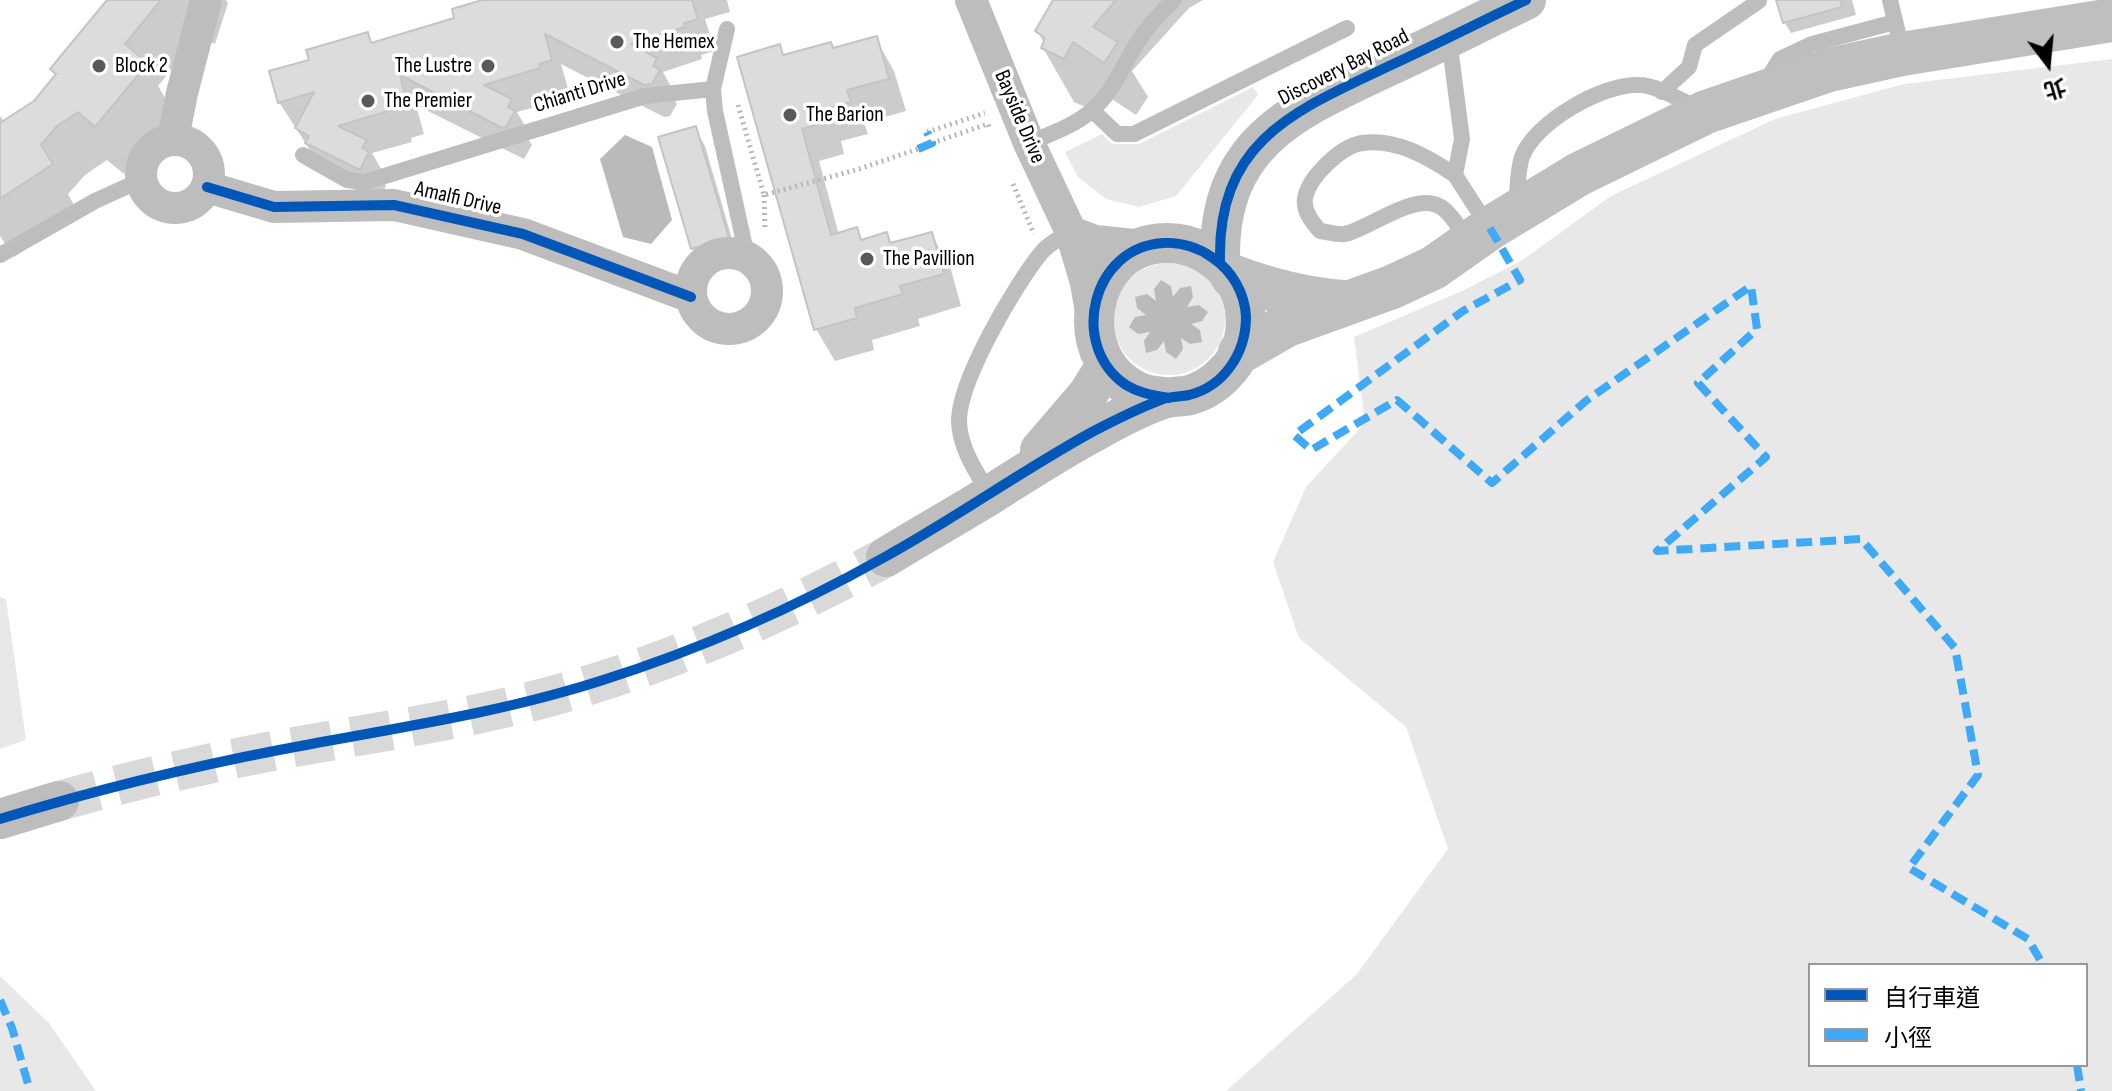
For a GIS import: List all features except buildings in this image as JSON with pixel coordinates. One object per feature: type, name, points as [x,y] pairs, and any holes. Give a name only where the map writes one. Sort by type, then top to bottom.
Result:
[{"type":"main road","points":[[1240,352],[1287,325],[1392,287],[1433,268],[1579,174],[1706,112],[1829,70],[1899,38],[2112,20]]},
{"type":"main road","points":[[1226,269],[1270,290],[1308,299],[1346,302]]},
{"type":"street","points":[[173,139],[206,0]]},
{"type":"street","name":"Bayside Drive","points":[[971,0],[1029,143],[1071,232],[1086,283],[1092,318]]},
{"type":"street","name":"Discovery Bay Road","points":[[1155,244],[1211,209],[1231,187],[1248,158],[1277,125],[1313,102],[1526,0]]},
{"type":"street","points":[[173,139],[185,141],[204,154],[210,176],[202,196],[182,208],[171,208],[151,199],[141,180],[145,157],[152,148],[173,139]]},
{"type":"street","name":"Amalfi Drive","points":[[207,187],[274,207],[394,205],[523,234],[691,297],[695,309],[713,326],[725,329],[737,329],[749,324],[759,316],[765,305],[768,293],[763,271],[747,256]]},
{"type":"street","name":"Discovery Bay Road","points":[[1226,269],[1221,227],[1231,187]]},
{"type":"street","points":[[886,557],[1093,432],[1168,398],[1190,395],[1211,386],[1228,371],[1240,352],[1246,330],[1246,308],[1226,269],[1188,246],[1095,241],[1071,232]]},
{"type":"street","points":[[1155,244],[1124,258],[1111,270],[1098,292],[1092,318],[1095,344],[1106,365],[1124,383],[1144,394],[1168,398]]},
{"type":"street","points":[[691,297],[695,273],[702,263],[723,253],[747,256]]},
{"type":"street","points":[[990,495],[1067,422],[1106,365]]},
{"type":"street","points":[[0,819],[59,801]]},
{"type":"lane","points":[[1029,143],[1073,124],[1093,111],[1139,40],[1159,13],[1174,0]]},
{"type":"lane","points":[[1890,0],[1899,38]]},
{"type":"lane","points":[[1662,92],[1689,67],[1695,45],[1759,1]]},
{"type":"lane","points":[[1093,111],[1117,134],[1134,134],[1347,28]]},
{"type":"lane","points":[[727,29],[713,89],[715,111],[747,256]]},
{"type":"lane","points":[[1449,38],[1462,139],[1455,175]]},
{"type":"lane","points":[[1491,228],[1535,133],[1571,108],[1613,87],[1641,84],[1706,112]]},
{"type":"lane","name":"Chianti Drive","points":[[303,155],[347,180],[365,182],[645,96],[713,89]]},
{"type":"lane","points":[[1360,143],[1391,144],[1426,156],[1455,175],[1491,228],[1443,208],[1421,203],[1390,212],[1367,226],[1342,235],[1320,231],[1309,218],[1305,199],[1315,177],[1335,157],[1360,143]]},
{"type":"lane","points":[[0,255],[95,201],[141,180]]},
{"type":"lane","points":[[990,495],[963,445],[959,421],[962,401],[981,353],[1012,297],[1042,251],[1071,232]]},
{"type":"path","points":[[713,89],[736,99],[764,195],[918,149]]},
{"type":"path","points":[[927,132],[985,113]]},
{"type":"path","points":[[932,143],[988,124],[994,138]]},
{"type":"path","points":[[1011,180],[1042,251]]},
{"type":"shaded area","points":[[2112,59],[2112,1091],[1226,1091],[1357,974],[1448,849],[1406,727],[1299,638],[1273,562],[1306,487],[1365,423],[1354,337],[1462,291],[1521,261],[1611,196],[1775,119],[1904,84]]},
{"type":"shaded area","points":[[1253,87],[1258,95],[1176,196],[1139,207],[1106,199],[1078,177],[1065,152],[1102,134],[1112,144],[1139,144]]},
{"type":"shaded area","points":[[625,135],[652,147],[672,220],[651,244],[623,237],[600,159]]},
{"type":"shaded area","points":[[1169,263],[1190,267],[1209,279],[1221,298],[1225,319],[1221,340],[1209,359],[1190,371],[1169,375],[1148,371],[1129,359],[1117,340],[1113,319],[1117,298],[1129,279],[1148,267]]},
{"type":"shaded area","points":[[1161,280],[1171,286],[1173,297],[1180,288],[1191,286],[1193,297],[1187,307],[1199,305],[1208,312],[1202,321],[1191,324],[1200,330],[1202,342],[1190,344],[1181,338],[1183,349],[1176,359],[1166,352],[1164,341],[1157,350],[1146,353],[1144,341],[1150,332],[1138,334],[1129,327],[1135,317],[1146,315],[1137,308],[1135,297],[1147,294],[1156,301],[1154,289]]},
{"type":"shaded area","points":[[0,597],[6,599],[26,740],[0,749]]},
{"type":"shaded area","points":[[0,976],[49,1023],[96,1091],[0,1091]]},
{"type":"tunnel","points":[[59,801],[198,766],[471,715],[579,688],[714,640],[801,601],[886,557]]},
{"type":"marked path","points":[[918,149],[932,143],[927,132]]},
{"type":"marked path","points":[[1490,228],[1520,280],[1463,311],[1294,435],[1311,450],[1397,400],[1492,483],[1587,400],[1751,286],[1757,329],[1698,383],[1766,457],[1657,551],[1861,539],[1955,648],[1978,775],[1909,868],[2028,939],[2042,963]]},
{"type":"marked path","points":[[0,1000],[12,1028],[30,1091]]},
{"type":"marked path","points":[[2077,1067],[2081,1091]]},
{"type":"cycle path","points":[[1220,262],[1223,221],[1232,187],[1247,159],[1268,136],[1322,99],[1526,0]]},
{"type":"cycle path","points":[[207,187],[274,207],[394,205],[523,234],[691,297]]},
{"type":"cycle path","points":[[0,819],[209,764],[442,720],[563,692],[676,655],[815,594],[909,543],[1092,432],[1163,399],[1189,395],[1202,390],[1223,376],[1237,355],[1245,330],[1245,308],[1240,291],[1220,263],[1202,251],[1190,246],[1164,243],[1139,248],[1120,261],[1105,279],[1096,300],[1094,324],[1097,347],[1108,368],[1131,388],[1168,398]]},
{"type":"place","name":"The Hemex","points":[[617,42]]},
{"type":"place","name":"Block 2","points":[[99,66]]},
{"type":"place","name":"The Lustre","points":[[488,66]]},
{"type":"place","name":"The Premier","points":[[368,101]]},
{"type":"place","name":"The Barion","points":[[790,115]]},
{"type":"place","name":"The Pavillion","points":[[867,259]]}]
